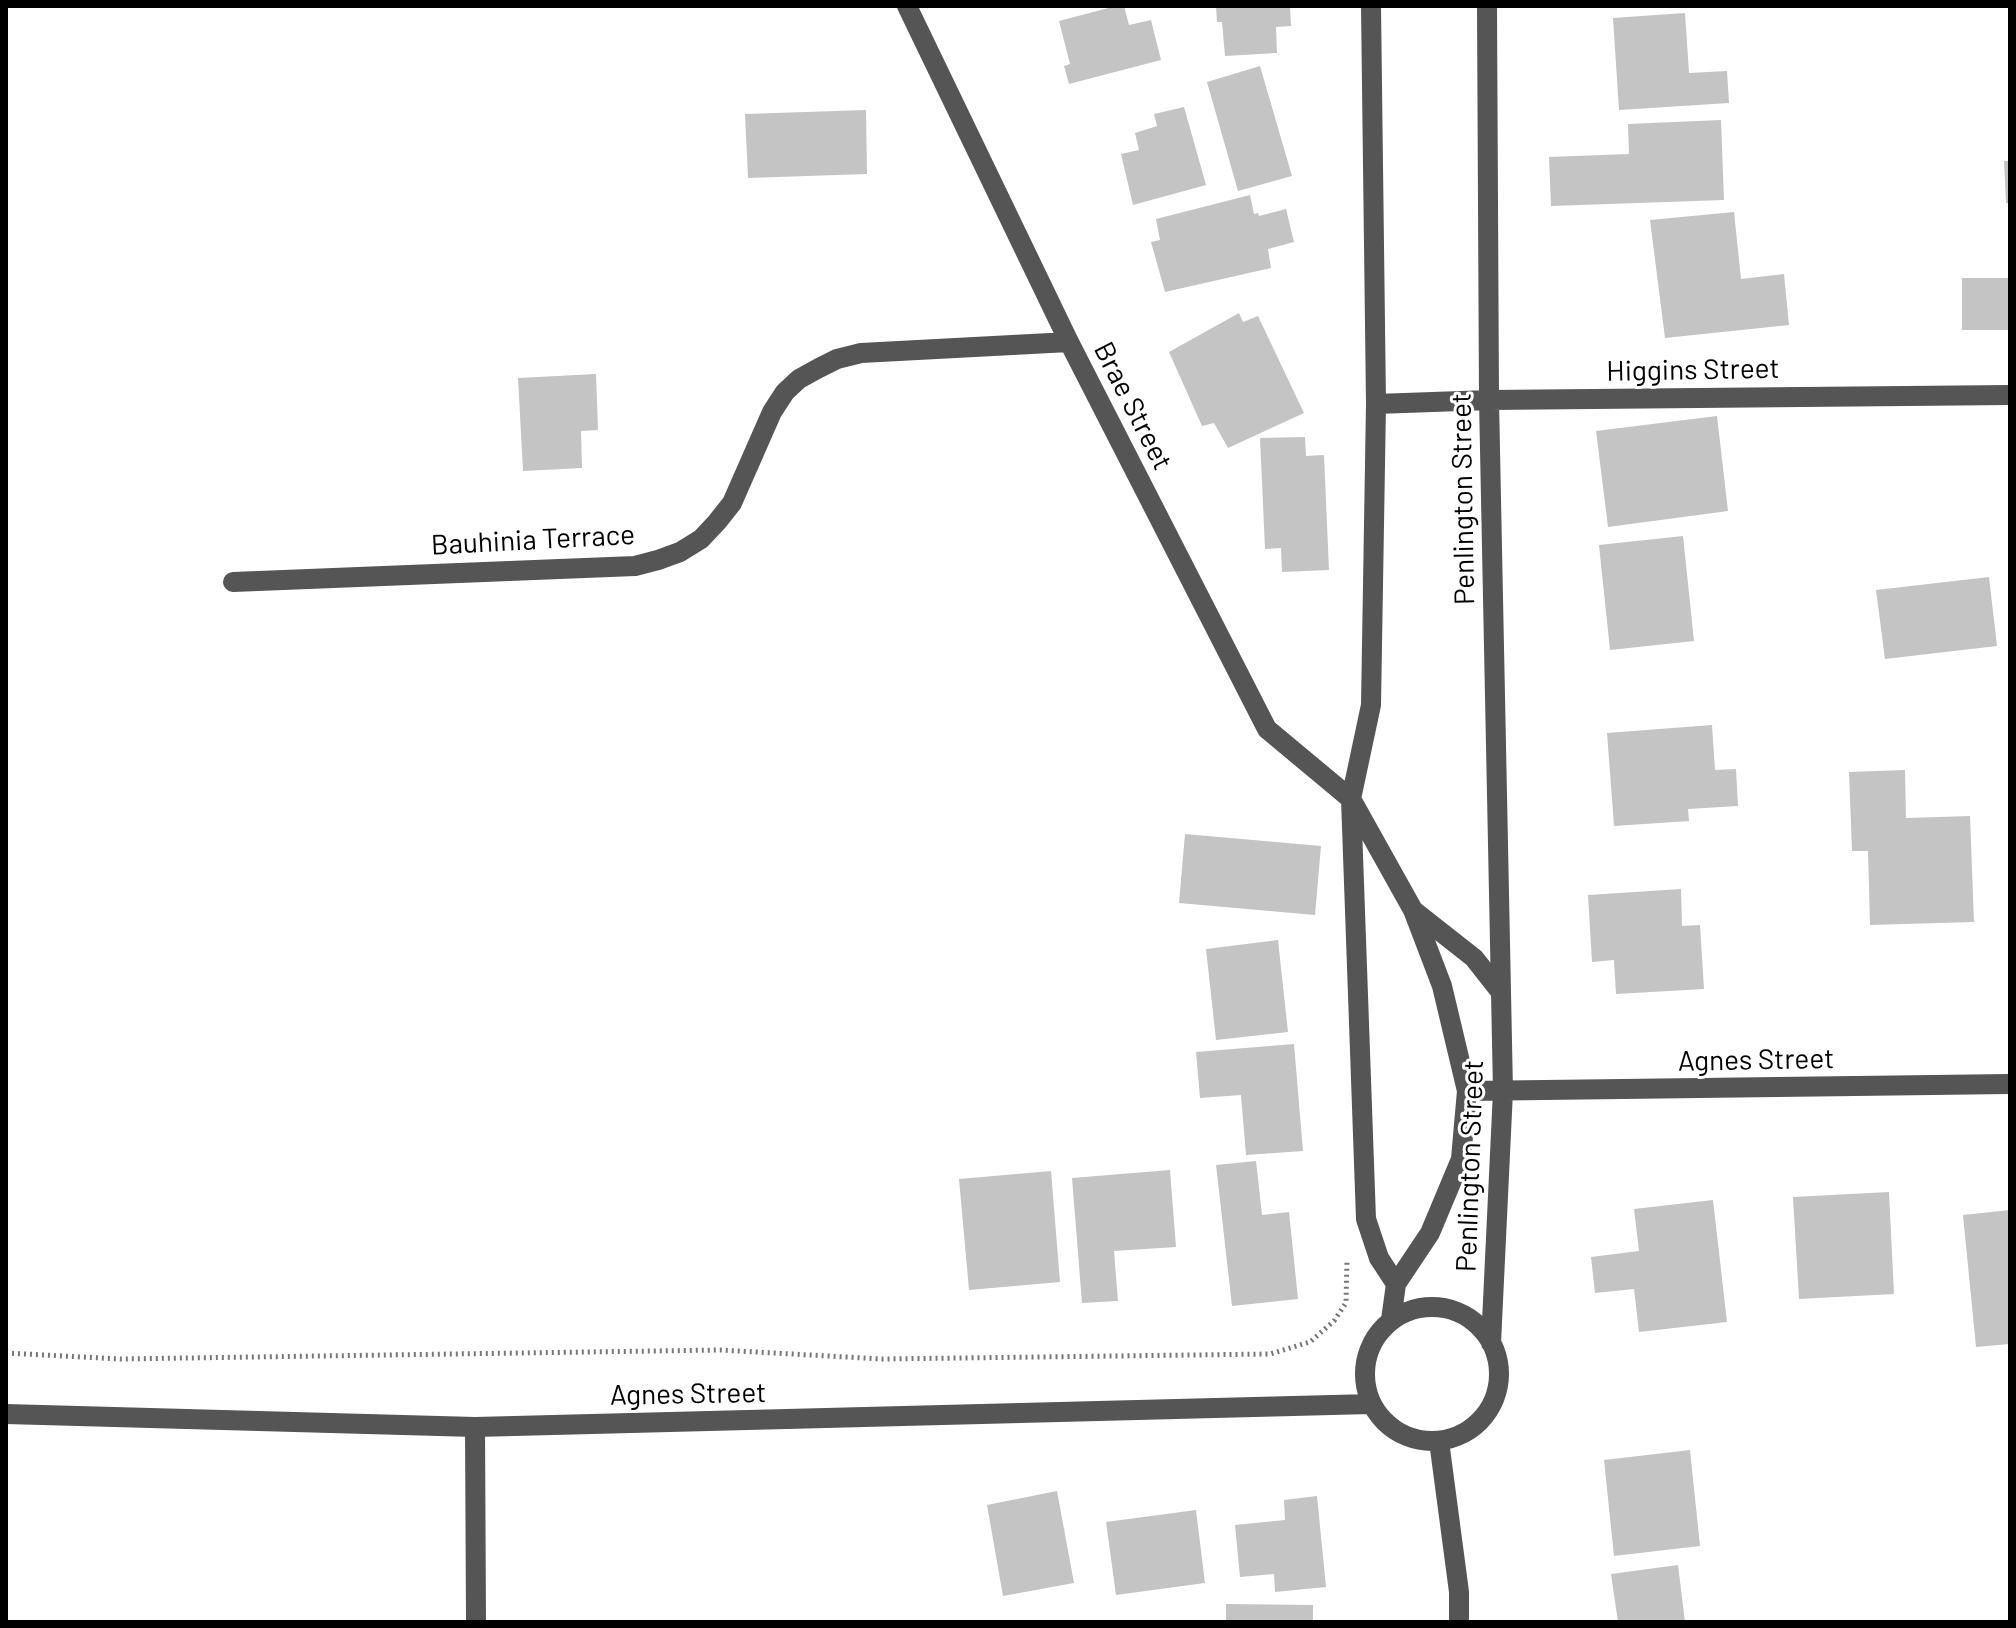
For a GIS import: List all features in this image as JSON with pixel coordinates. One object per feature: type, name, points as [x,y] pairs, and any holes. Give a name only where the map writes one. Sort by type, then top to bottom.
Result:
[{"type":"street","name":"Brae Street","points":[[907,6],[1069,342],[1267,729],[1351,799]]},
{"type":"street","points":[[1371,6],[1376,404],[1371,705],[1351,799],[1366,1219],[1379,1258],[1396,1284]]},
{"type":"street","name":"Penlington Street","points":[[1487,6],[1489,400],[1503,1091],[1491,1343]]},
{"type":"street","name":"Bauhinia Terrace","points":[[233,582],[635,566],[658,560],[680,552],[701,539],[717,522],[732,503],[772,412],[785,392],[799,379],[819,368],[837,359],[861,353],[1069,342]]},
{"type":"street","name":"Higgins Street","points":[[1376,404],[2010,395]]},
{"type":"street","name":"Penlington Street","points":[[1351,799],[1413,910],[1442,986],[1467,1091],[1461,1159],[1430,1233],[1396,1284],[1391,1320]]},
{"type":"street","name":"Penlington Street","points":[[1413,910],[1474,958],[1500,991]]},
{"type":"street","name":"Agnes Street","points":[[1467,1091],[2010,1084]]},
{"type":"street","points":[[1434,1306],[1457,1311],[1477,1324],[1491,1343],[1499,1363],[1498,1385],[1492,1406],[1478,1423],[1461,1435],[1439,1441],[1423,1441],[1392,1429],[1371,1404],[1365,1368],[1369,1349],[1378,1333],[1391,1320],[1411,1309],[1434,1306]]},
{"type":"street","name":"Agnes Street","points":[[6,1414],[475,1427],[1371,1404]]},
{"type":"street","points":[[475,1427],[476,1622]]},
{"type":"street","points":[[1439,1441],[1459,1592],[1459,1622]]},
{"type":"path","points":[[6,1353],[120,1359],[720,1350],[882,1359],[1270,1354],[1310,1342],[1334,1321],[1346,1303],[1347,1257]]},
{"type":"building","points":[[1124,6],[1129,25],[1151,20],[1161,60],[1069,84],[1064,66],[1070,64],[1059,21]]},
{"type":"building","points":[[1216,6],[1290,6],[1291,26],[1276,27],[1277,53],[1225,56],[1222,22],[1217,22]]},
{"type":"building","points":[[1685,13],[1689,73],[1727,71],[1729,103],[1619,110],[1613,18]]},
{"type":"building","points":[[1260,66],[1292,176],[1238,191],[1207,82]]},
{"type":"building","points":[[1184,107],[1206,185],[1133,205],[1121,154],[1139,150],[1135,133],[1157,126],[1154,114]]},
{"type":"building","points":[[866,110],[867,174],[748,178],[745,114]]},
{"type":"building","points":[[1721,120],[1724,200],[1551,206],[1549,157],[1629,154],[1628,124]]},
{"type":"building","points":[[2004,161],[2010,161],[2010,203],[2006,203]]},
{"type":"building","points":[[1250,195],[1254,214],[1258,213],[1259,216],[1286,209],[1294,242],[1268,249],[1271,268],[1165,292],[1151,242],[1160,240],[1156,219]]},
{"type":"building","points":[[1734,212],[1741,279],[1784,274],[1789,325],[1665,338],[1650,220]]},
{"type":"building","points":[[1962,278],[2010,278],[2010,330],[1962,330]]},
{"type":"building","points":[[1239,313],[1243,322],[1258,316],[1304,413],[1228,448],[1214,423],[1202,426],[1169,352]]},
{"type":"building","points":[[596,374],[598,430],[581,431],[582,468],[523,471],[518,378]]},
{"type":"building","points":[[1717,416],[1728,511],[1608,527],[1596,431]]},
{"type":"building","points":[[1305,437],[1306,456],[1324,455],[1329,570],[1282,572],[1281,548],[1265,549],[1260,438]]},
{"type":"building","points":[[1683,536],[1694,641],[1610,650],[1599,545]]},
{"type":"building","points":[[1989,577],[1997,646],[1885,659],[1876,590]]},
{"type":"building","points":[[1712,725],[1715,770],[1736,769],[1738,806],[1688,809],[1689,821],[1614,826],[1607,733]]},
{"type":"building","points":[[1905,770],[1906,818],[1970,816],[1974,922],[1870,925],[1868,851],[1852,851],[1849,772]]},
{"type":"building","points":[[1185,834],[1321,846],[1315,915],[1179,903]]},
{"type":"building","points":[[1681,889],[1682,926],[1700,925],[1704,989],[1616,994],[1614,960],[1592,962],[1588,895]]},
{"type":"building","points":[[1278,940],[1288,1032],[1216,1040],[1206,949]]},
{"type":"building","points":[[1294,1044],[1303,1151],[1246,1155],[1241,1095],[1200,1098],[1196,1052]]},
{"type":"building","points":[[1256,1161],[1262,1215],[1289,1212],[1298,1299],[1232,1306],[1216,1165]]},
{"type":"building","points":[[1170,1170],[1176,1247],[1114,1251],[1118,1301],[1082,1303],[1072,1178]]},
{"type":"building","points":[[1051,1171],[1060,1282],[969,1290],[959,1179]]},
{"type":"building","points":[[1889,1192],[1894,1294],[1799,1299],[1793,1197]]},
{"type":"building","points":[[1713,1200],[1727,1322],[1639,1332],[1634,1289],[1595,1293],[1591,1257],[1639,1251],[1634,1209]]},
{"type":"building","points":[[2010,1210],[2010,1344],[1976,1347],[1963,1215]]},
{"type":"building","points":[[1690,1450],[1700,1546],[1614,1556],[1604,1460]]},
{"type":"building","points":[[1057,1491],[1074,1583],[1003,1596],[987,1505]]},
{"type":"building","points":[[1317,1496],[1326,1587],[1275,1592],[1274,1574],[1240,1577],[1235,1525],[1285,1520],[1284,1500]]},
{"type":"building","points":[[1196,1510],[1205,1583],[1116,1595],[1106,1522]]},
{"type":"building","points":[[1678,1565],[1685,1622],[1618,1622],[1611,1574]]},
{"type":"building","points":[[1226,1604],[1313,1605],[1313,1622],[1226,1622]]}]
